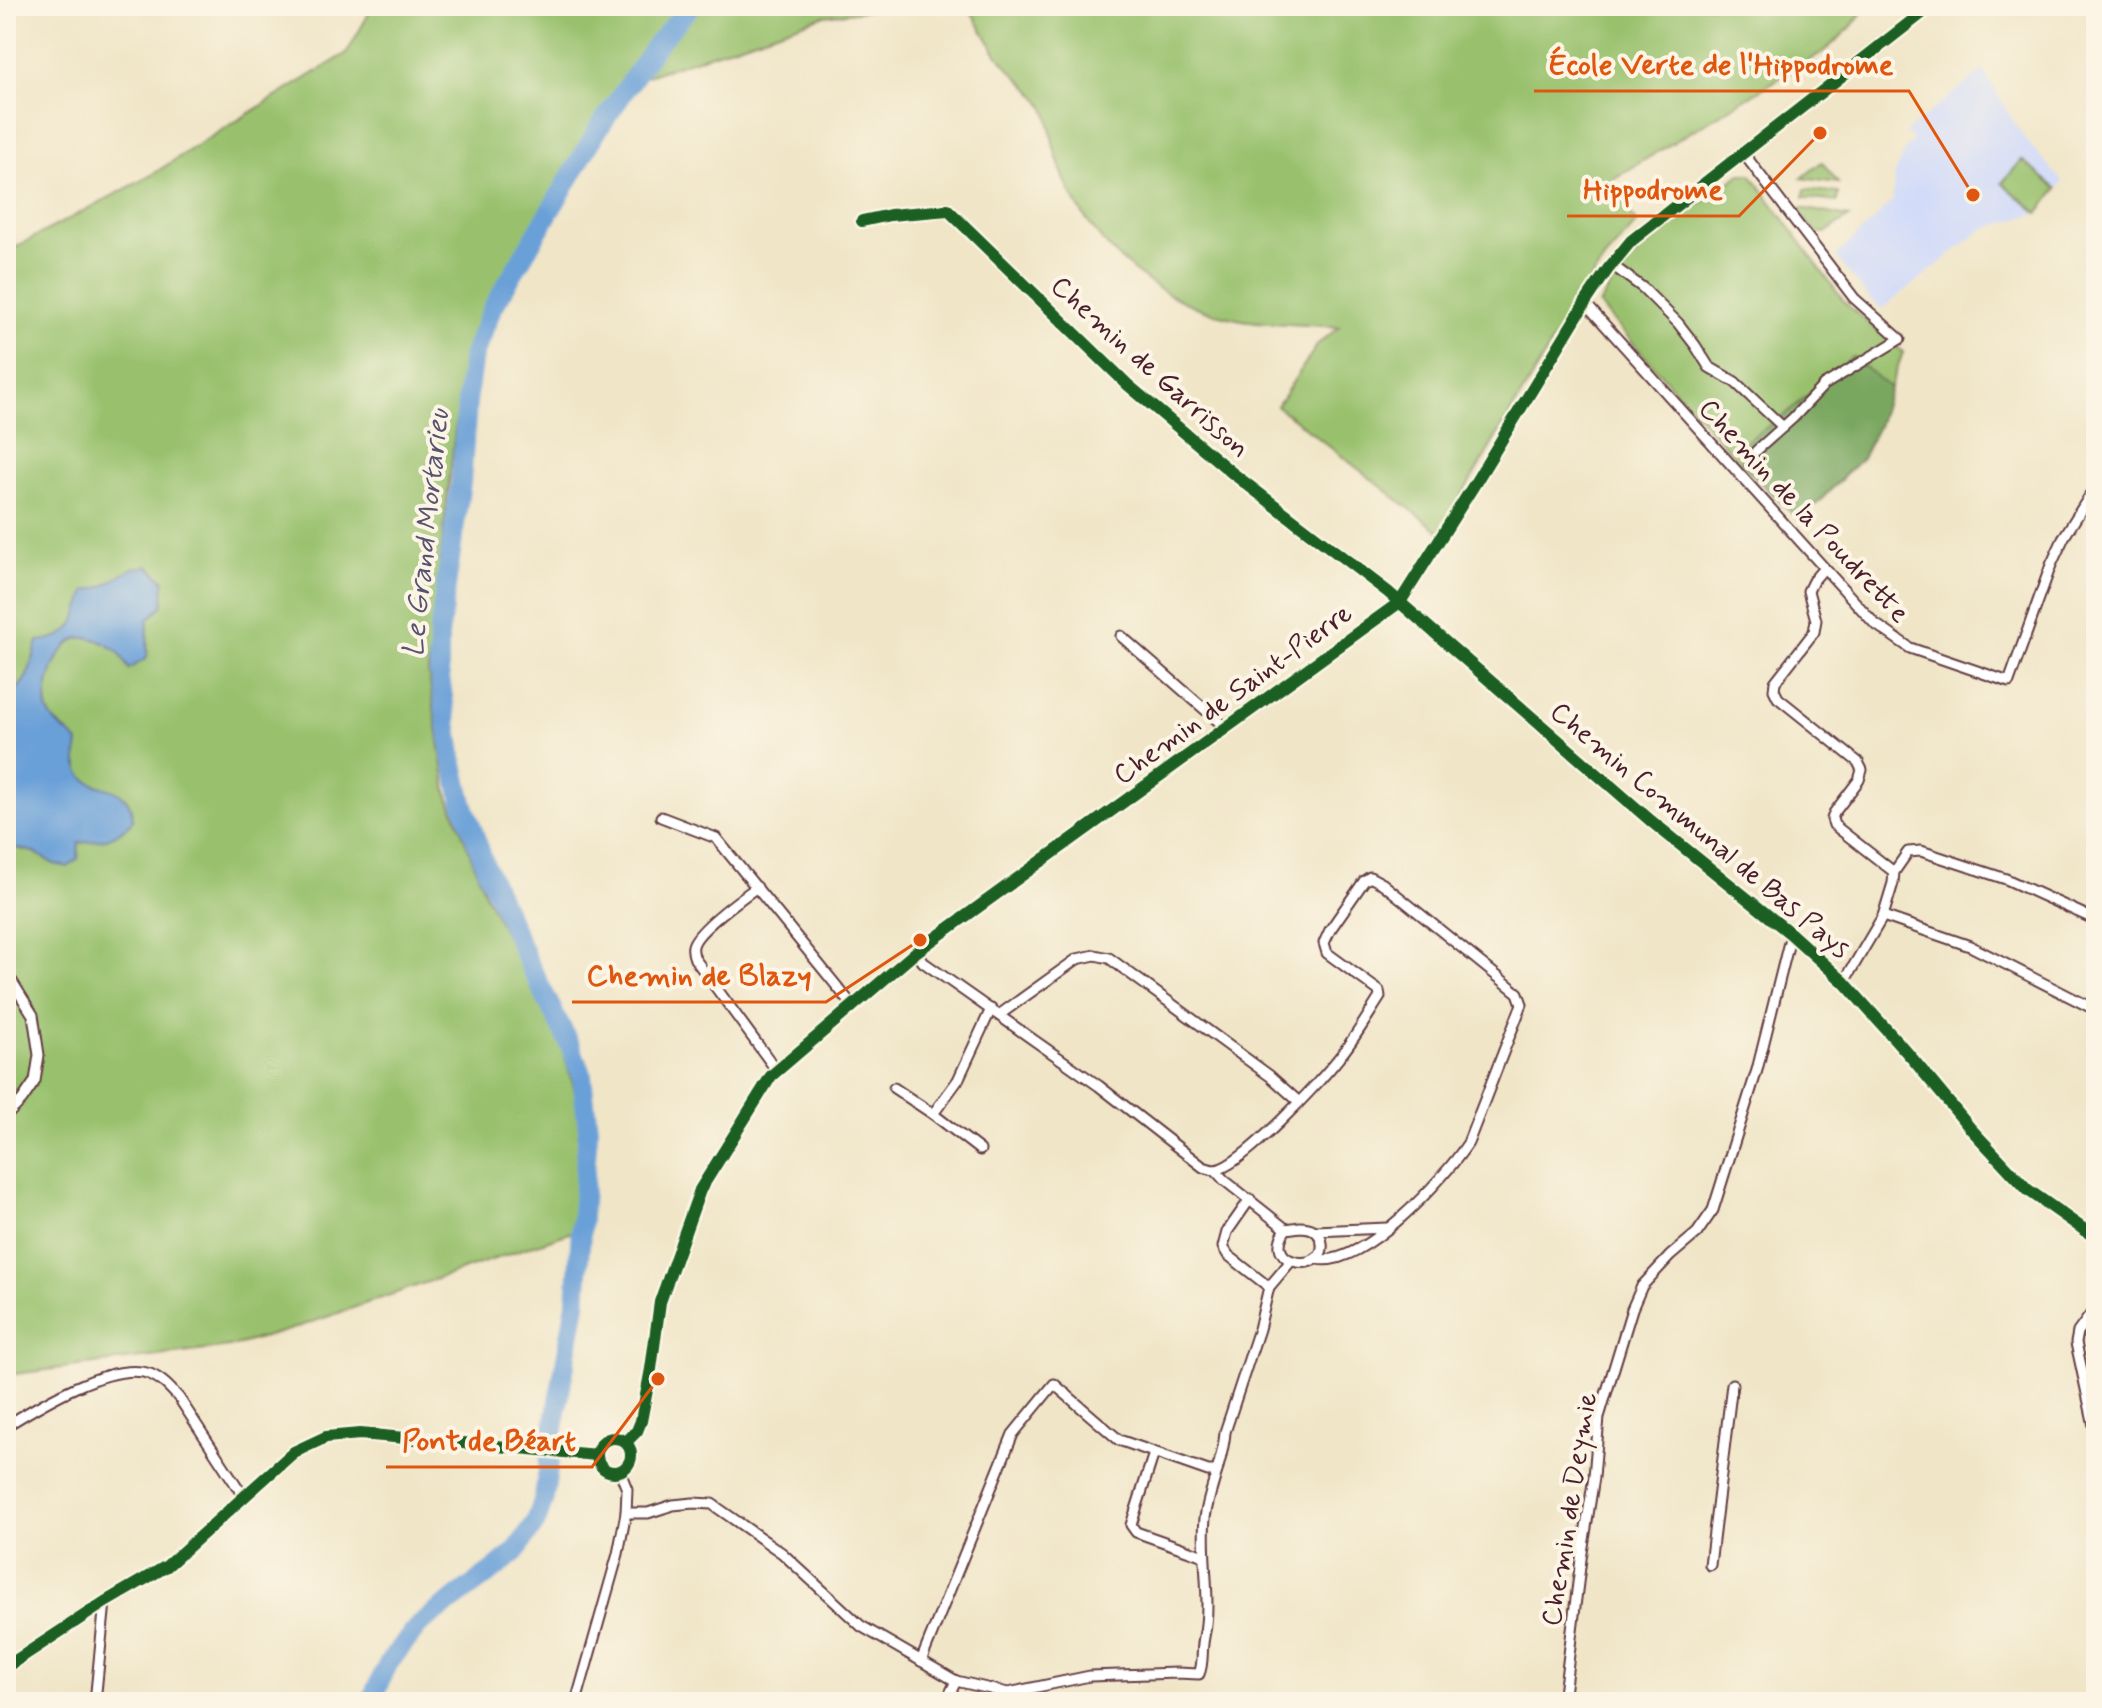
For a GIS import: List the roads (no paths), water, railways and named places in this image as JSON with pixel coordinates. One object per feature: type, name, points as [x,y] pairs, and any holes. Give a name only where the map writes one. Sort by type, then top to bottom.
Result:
[{"type":"street","name":"Chemin de Saint-Pierre","points":[[626,1442],[637,1431],[641,1421],[660,1302],[700,1190],[771,1076],[916,952],[1400,602],[1585,303],[1631,241],[1931,6]]},
{"type":"street","points":[[1744,154],[1854,298],[1900,339],[1824,385],[1756,451]]},
{"type":"street","name":"Chemin de Garrisson","points":[[862,221],[948,210],[1128,385],[1231,472],[1400,602]]},
{"type":"street","points":[[1612,265],[1643,288],[1678,323],[1709,367],[1735,382],[1783,427]]},
{"type":"street","name":"Chemin de la Poudrette","points":[[1585,303],[1874,623],[1910,648],[2009,682],[2057,551],[2096,486]]},
{"type":"street","points":[[1824,568],[1808,591],[1816,620],[1814,632],[1775,682],[1774,690],[1778,698],[1858,762],[1862,770],[1859,780],[1832,819],[1834,825],[1894,872]]},
{"type":"street","name":"Chemin Communal de Bas Pays","points":[[1400,602],[1651,821],[1791,934],[1844,982],[2028,1190],[2096,1238]]},
{"type":"street","points":[[1121,636],[1225,727]]},
{"type":"street","points":[[661,817],[716,838],[853,1006]]},
{"type":"street","points":[[1844,982],[1883,916],[1894,872],[1908,852],[1921,851],[2006,879],[2096,920]]},
{"type":"street","points":[[1215,1170],[1249,1149],[1282,1120],[1339,1058],[1380,997],[1379,991],[1327,953],[1324,943],[1364,881],[1370,877],[1383,884],[1518,993],[1522,1004],[1468,1143],[1413,1207],[1375,1238],[1353,1251],[1326,1261],[1291,1261],[1283,1255],[1281,1237],[1286,1229]]},
{"type":"street","points":[[757,887],[720,915],[693,942],[692,950],[695,959],[777,1071]]},
{"type":"street","points":[[1883,916],[1970,946],[2096,1010]]},
{"type":"street","name":"Chemin de Deymie","points":[[1563,1702],[1594,1477],[1599,1417],[1642,1286],[1697,1233],[1713,1210],[1757,1070],[1791,934]]},
{"type":"street","points":[[916,952],[923,962],[1099,1086],[1203,1167],[1215,1170],[1286,1229],[1309,1227],[1315,1231],[1322,1241],[1322,1250],[1317,1259]]},
{"type":"street","points":[[933,1114],[958,1080],[995,1012],[1077,959],[1095,955],[1109,958],[1270,1076],[1298,1101]]},
{"type":"street","points":[[6,972],[33,1015],[39,1055],[35,1081],[6,1116]]},
{"type":"street","points":[[894,1088],[980,1150]]},
{"type":"street","points":[[1250,1199],[1227,1232],[1223,1247],[1228,1255],[1269,1287]]},
{"type":"street","points":[[1315,1231],[1387,1228]]},
{"type":"street","points":[[626,1513],[648,1513],[673,1505],[712,1504],[782,1553],[861,1626],[956,1681],[1008,1693],[1090,1676],[1199,1674],[1206,1628],[1205,1519],[1225,1432],[1259,1329],[1269,1287],[1291,1261]]},
{"type":"street","points":[[2096,1307],[2078,1332],[2076,1343],[2096,1435]]},
{"type":"street","points":[[6,1426],[77,1386],[134,1371],[150,1374],[166,1383],[179,1398],[244,1497]]},
{"type":"street","points":[[921,1661],[1013,1434],[1054,1384],[1119,1440],[1208,1471],[1217,1471]]},
{"type":"street","points":[[1710,1565],[1732,1384]]},
{"type":"street","points":[[6,1667],[105,1602],[167,1566],[294,1452],[326,1437],[360,1434],[597,1455]]},
{"type":"street","points":[[610,1438],[626,1442],[631,1451],[628,1466],[620,1472],[604,1469],[597,1455],[601,1444],[610,1438]]},
{"type":"street","points":[[1154,1453],[1131,1525],[1136,1532],[1204,1556]]},
{"type":"street","points":[[576,1702],[618,1554],[626,1513],[627,1489],[620,1472]]},
{"type":"street","points":[[95,1702],[105,1602]]},
{"type":"street","points":[[946,1702],[956,1681]]},
{"type":"water","points":[[149,566],[164,581],[163,605],[148,620],[147,658],[129,669],[120,655],[104,643],[86,638],[72,641],[64,648],[53,668],[46,702],[50,716],[78,742],[80,773],[87,780],[124,797],[133,820],[109,838],[79,843],[78,859],[68,867],[54,864],[34,852],[6,846],[6,699],[25,680],[38,641],[60,636],[72,626],[86,591],[104,586],[133,568]]},
{"type":"waterway","name":"Le Grand Mortarieu","points":[[370,1702],[389,1662],[419,1625],[516,1551],[536,1522],[544,1498],[576,1303],[588,1129],[582,1076],[486,868],[463,803],[439,672],[439,635],[461,482],[473,355],[492,309],[599,128],[656,45],[691,6]]},
{"type":"place","name":"Hippodrome","points":[[1820,133]]},
{"type":"place","name":"École Verte de l'Hippodrome","points":[[1973,195]]},
{"type":"place","name":"Chemin de Blazy","points":[[920,940]]},
{"type":"place","name":"Pont de Béart","points":[[658,1379]]}]
